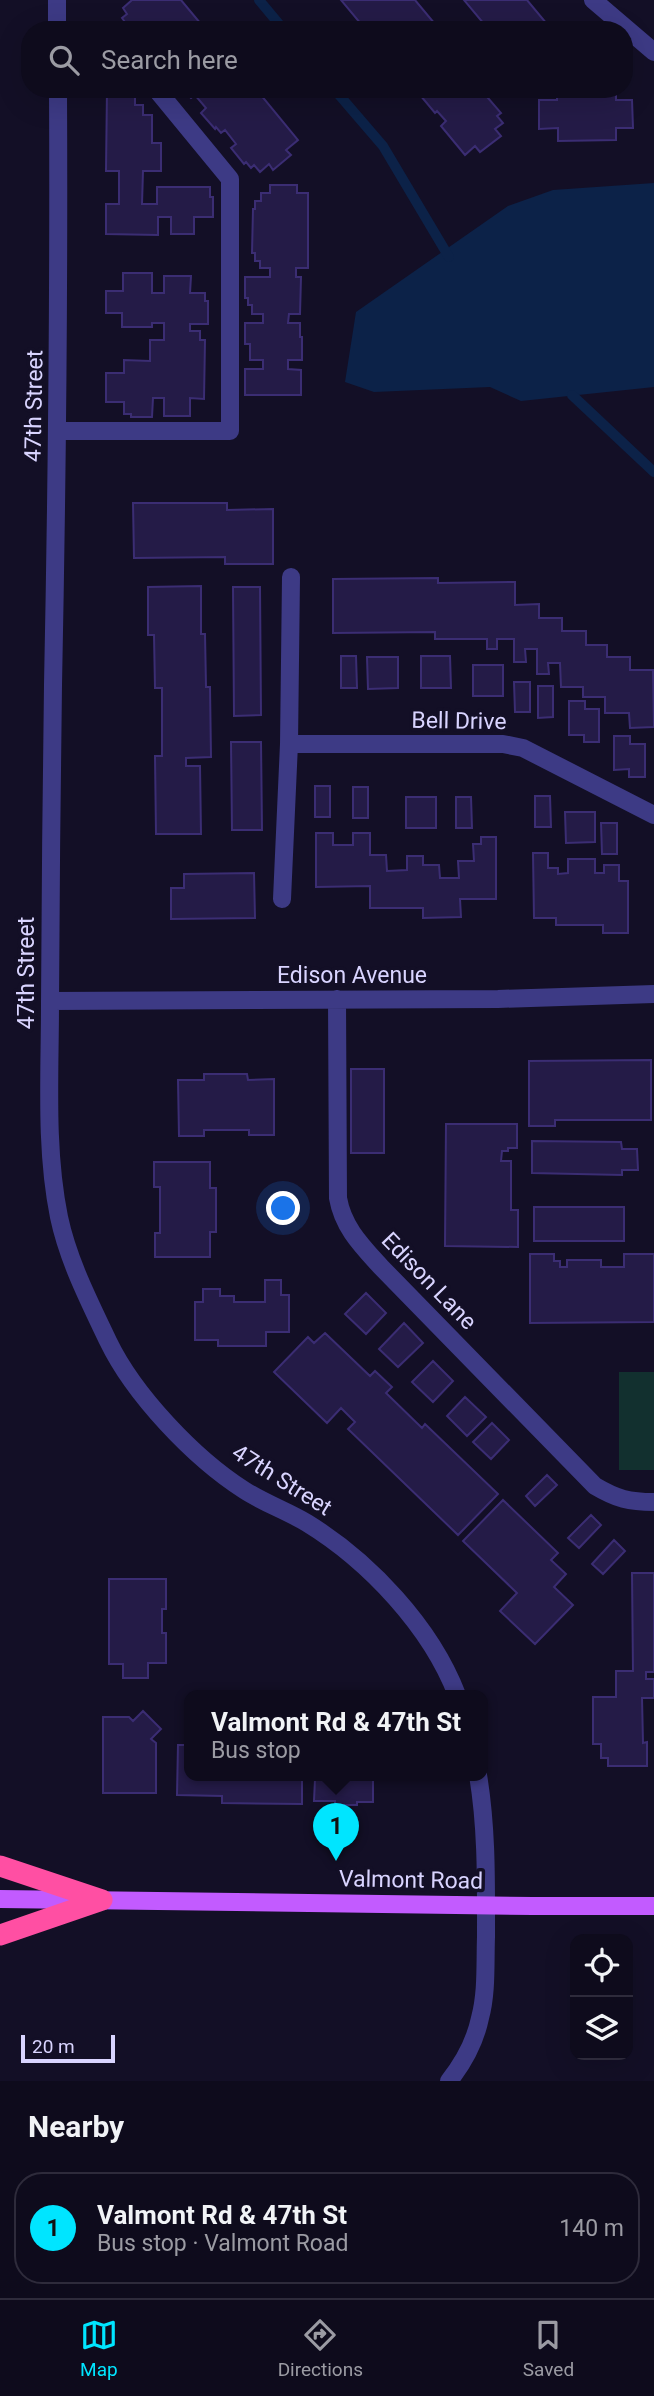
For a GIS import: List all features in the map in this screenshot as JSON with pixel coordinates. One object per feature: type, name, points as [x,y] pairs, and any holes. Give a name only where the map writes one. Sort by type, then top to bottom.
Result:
[{"type":"highway","points":[[0,1866],[102,1900]]},
{"type":"highway","points":[[0,1935],[102,1900]]},
{"type":"main road","name":"Valmont Road","points":[[0,1899],[654,1906]]},
{"type":"street","points":[[57,0],[57,21]]},
{"type":"street","points":[[593,0],[618,21]]},
{"type":"street","points":[[633,34],[654,52]]},
{"type":"street","name":"47th Street","points":[[58,98],[58,431],[50,846],[50,1116],[54,1190],[69,1255],[110,1346],[148,1402],[193,1450],[245,1491],[309,1524],[359,1560],[402,1604],[437,1655],[454,1690]]},
{"type":"street","points":[[58,431],[230,431],[230,179],[163,98]]},
{"type":"street","points":[[282,899],[289,744],[291,577]]},
{"type":"street","name":"Bell Drive","points":[[289,744],[503,744],[523,748],[654,815]]},
{"type":"street","name":"Edison Avenue","points":[[50,1001],[498,999],[654,994]]},
{"type":"street","name":"Edison Lane","points":[[337,999],[338,1198],[340,1211],[350,1233],[380,1267],[595,1486],[615,1498],[654,1502]]},
{"type":"street","points":[[449,2081],[468,2052],[481,2018],[485,1990],[484,1825],[479,1781]]},
{"type":"green space","points":[[619,1372],[654,1372],[654,1470],[619,1470]]},
{"type":"water","points":[[654,183],[654,387],[521,401],[490,387],[374,392],[345,382],[356,312],[508,206],[553,190]]},
{"type":"building","points":[[132,0],[181,0],[198,21],[124,21],[122,18],[127,14],[123,8]]},
{"type":"building","points":[[341,0],[415,0],[432,21],[358,21]]},
{"type":"building","points":[[464,0],[527,0],[544,21],[482,21]]},
{"type":"building","points":[[107,98],[135,98],[135,105],[143,105],[143,115],[152,115],[152,143],[161,143],[161,171],[143,171],[142,204],[157,204],[157,187],[210,187],[213,217],[194,217],[194,234],[171,234],[171,217],[158,217],[158,235],[106,234],[106,204],[119,204],[119,171],[106,171]]},
{"type":"building","points":[[198,98],[263,98],[298,140],[286,150],[291,155],[273,170],[269,164],[260,172],[254,165],[251,168],[246,162],[244,164],[231,148],[236,144],[225,130],[221,133],[216,127],[215,129],[201,113],[206,108]]},
{"type":"building","points":[[422,98],[488,98],[501,113],[497,116],[503,123],[495,129],[501,136],[480,152],[475,146],[465,155],[441,126],[446,121],[437,111],[435,113]]},
{"type":"building","points":[[539,100],[632,100],[633,128],[616,128],[616,140],[558,141],[558,128],[539,129]]},
{"type":"building","points":[[270,185],[297,185],[297,193],[308,193],[308,268],[296,268],[296,277],[301,277],[300,314],[289,314],[288,323],[300,323],[302,360],[288,360],[288,369],[301,370],[301,395],[245,395],[245,369],[263,369],[263,360],[250,360],[250,344],[245,344],[245,323],[263,323],[263,314],[252,314],[252,305],[248,305],[248,298],[245,298],[245,277],[270,277],[270,268],[260,268],[260,261],[255,261],[255,253],[252,253],[255,201],[261,201],[261,193],[270,193]]},
{"type":"building","points":[[123,273],[152,273],[152,293],[164,293],[164,276],[191,276],[190,293],[205,293],[205,301],[208,301],[208,324],[190,324],[190,331],[200,331],[200,340],[205,340],[204,399],[190,398],[190,416],[164,416],[164,398],[153,398],[152,417],[131,417],[131,414],[124,414],[124,402],[106,402],[106,373],[124,373],[124,360],[150,361],[150,340],[164,340],[164,323],[152,323],[152,327],[122,327],[122,313],[106,313],[106,291],[123,291]]},
{"type":"building","points":[[133,503],[227,503],[227,510],[273,509],[273,564],[225,564],[225,557],[134,558]]},
{"type":"building","points":[[438,578],[438,583],[515,582],[515,605],[539,604],[539,618],[562,618],[562,631],[586,631],[586,645],[607,645],[607,657],[630,657],[630,670],[653,670],[654,727],[630,728],[629,713],[605,713],[605,697],[583,697],[583,687],[561,687],[560,663],[548,663],[549,674],[537,674],[537,649],[525,649],[526,662],[514,662],[514,639],[497,639],[497,649],[487,649],[487,639],[435,639],[435,632],[333,633],[333,579]]},
{"type":"building","points":[[201,586],[201,634],[205,634],[206,687],[210,687],[211,757],[186,758],[186,766],[200,766],[201,834],[156,834],[155,756],[162,756],[162,688],[155,688],[154,635],[148,635],[148,587]]},
{"type":"building","points":[[233,587],[260,587],[261,715],[234,716]]},
{"type":"building","points":[[341,656],[356,656],[357,688],[341,688]]},
{"type":"building","points":[[421,656],[450,656],[451,688],[421,688]]},
{"type":"building","points":[[367,657],[398,657],[398,688],[368,689]]},
{"type":"building","points":[[473,665],[503,665],[503,696],[473,696]]},
{"type":"building","points":[[514,682],[530,682],[530,712],[515,712]]},
{"type":"building","points":[[538,686],[553,686],[553,717],[538,718]]},
{"type":"building","points":[[569,701],[585,701],[585,709],[599,709],[599,742],[584,742],[584,735],[569,735]]},
{"type":"building","points":[[614,736],[630,736],[630,744],[645,744],[645,777],[629,777],[629,769],[614,770]]},
{"type":"building","points":[[231,742],[261,742],[262,830],[232,830]]},
{"type":"building","points":[[315,786],[330,786],[330,817],[315,817]]},
{"type":"building","points":[[353,787],[368,787],[368,818],[353,818]]},
{"type":"building","points":[[535,796],[550,796],[551,827],[535,827]]},
{"type":"building","points":[[406,797],[436,797],[436,828],[406,828]]},
{"type":"building","points":[[456,797],[471,797],[472,828],[456,828]]},
{"type":"building","points":[[565,812],[595,812],[595,842],[566,843]]},
{"type":"building","points":[[601,823],[617,823],[617,854],[602,854]]},
{"type":"building","points":[[316,833],[333,833],[333,845],[353,845],[353,833],[370,833],[370,855],[386,855],[387,871],[407,870],[407,856],[423,856],[423,865],[439,865],[440,878],[459,878],[458,861],[474,861],[473,844],[481,844],[481,837],[496,837],[496,899],[460,899],[461,917],[423,918],[423,908],[370,908],[370,886],[316,887]]},
{"type":"building","points":[[533,853],[548,853],[548,868],[558,868],[558,874],[568,873],[568,859],[595,859],[595,873],[604,873],[604,865],[619,865],[619,881],[628,881],[628,933],[603,933],[603,925],[556,925],[556,918],[534,918]]},
{"type":"building","points":[[254,873],[255,918],[171,919],[171,888],[184,888],[184,874]]},
{"type":"building","points":[[651,1060],[651,1120],[555,1120],[555,1126],[529,1126],[529,1061]]},
{"type":"building","points":[[351,1069],[384,1069],[384,1153],[351,1153]]},
{"type":"building","points":[[204,1074],[247,1074],[248,1080],[274,1079],[274,1135],[249,1135],[249,1130],[204,1130],[204,1136],[179,1136],[178,1080],[204,1080]]},
{"type":"building","points":[[446,1124],[517,1124],[517,1148],[502,1151],[501,1161],[511,1161],[511,1210],[518,1210],[518,1247],[445,1246]]},
{"type":"building","points":[[532,1141],[621,1142],[622,1149],[637,1149],[638,1170],[622,1170],[622,1175],[532,1173]]},
{"type":"building","points":[[154,1162],[210,1162],[210,1188],[216,1188],[216,1232],[210,1232],[210,1257],[155,1257],[155,1233],[160,1233],[160,1187],[154,1187]]},
{"type":"building","points":[[534,1207],[624,1207],[624,1241],[534,1241]]},
{"type":"building","points":[[530,1254],[554,1254],[554,1261],[560,1261],[560,1267],[567,1267],[567,1260],[601,1260],[601,1267],[624,1267],[624,1254],[654,1254],[654,1322],[530,1323]]},
{"type":"building","points":[[265,1280],[281,1280],[281,1295],[289,1295],[289,1332],[266,1332],[266,1346],[218,1346],[218,1340],[195,1340],[195,1302],[203,1302],[203,1289],[220,1289],[220,1296],[234,1296],[234,1302],[265,1302]]},
{"type":"building","points":[[366,1293],[386,1313],[366,1334],[345,1314]]},
{"type":"building","points":[[404,1323],[423,1343],[398,1367],[379,1349]]},
{"type":"building","points":[[325,1333],[370,1376],[375,1371],[392,1387],[386,1393],[422,1428],[425,1424],[498,1494],[458,1535],[348,1429],[355,1422],[341,1408],[327,1423],[274,1372],[308,1337],[314,1343]]},
{"type":"building","points":[[433,1361],[453,1381],[433,1402],[412,1382]]},
{"type":"building","points":[[465,1397],[486,1417],[467,1436],[447,1416]]},
{"type":"building","points":[[492,1423],[509,1440],[491,1459],[473,1442]]},
{"type":"building","points":[[547,1475],[557,1485],[535,1506],[526,1496]]},
{"type":"building","points":[[503,1500],[558,1553],[551,1560],[566,1574],[554,1587],[573,1605],[535,1644],[500,1611],[517,1593],[463,1541]]},
{"type":"building","points":[[591,1515],[601,1525],[579,1548],[568,1538]]},
{"type":"building","points":[[614,1540],[625,1551],[603,1574],[592,1564]]},
{"type":"building","points":[[632,1573],[654,1573],[654,1672],[646,1672],[646,1679],[654,1679],[654,1698],[642,1698],[643,1743],[647,1742],[647,1766],[608,1766],[608,1758],[601,1758],[601,1744],[593,1744],[593,1697],[616,1697],[616,1671],[633,1671]]},
{"type":"building","points":[[109,1579],[166,1579],[166,1609],[162,1609],[162,1633],[166,1633],[166,1663],[148,1663],[148,1678],[123,1678],[123,1664],[109,1664]]},
{"type":"building","points":[[143,1711],[161,1729],[151,1739],[156,1743],[156,1793],[103,1793],[103,1717],[129,1717],[133,1721]]},
{"type":"building","points":[[178,1745],[184,1745],[184,1781],[302,1781],[302,1804],[222,1803],[222,1796],[177,1795]]},
{"type":"building","points":[[315,1781],[373,1781],[373,1802],[335,1805],[335,1801],[314,1801]]},
{"type":"waterway","points":[[259,0],[276,21]]},
{"type":"waterway","points":[[342,98],[383,146],[449,257]]},
{"type":"waterway","points":[[572,395],[654,472]]},
{"type":"place","name":"Valmont Rd & 47th St","points":[[336,1861]]}]
